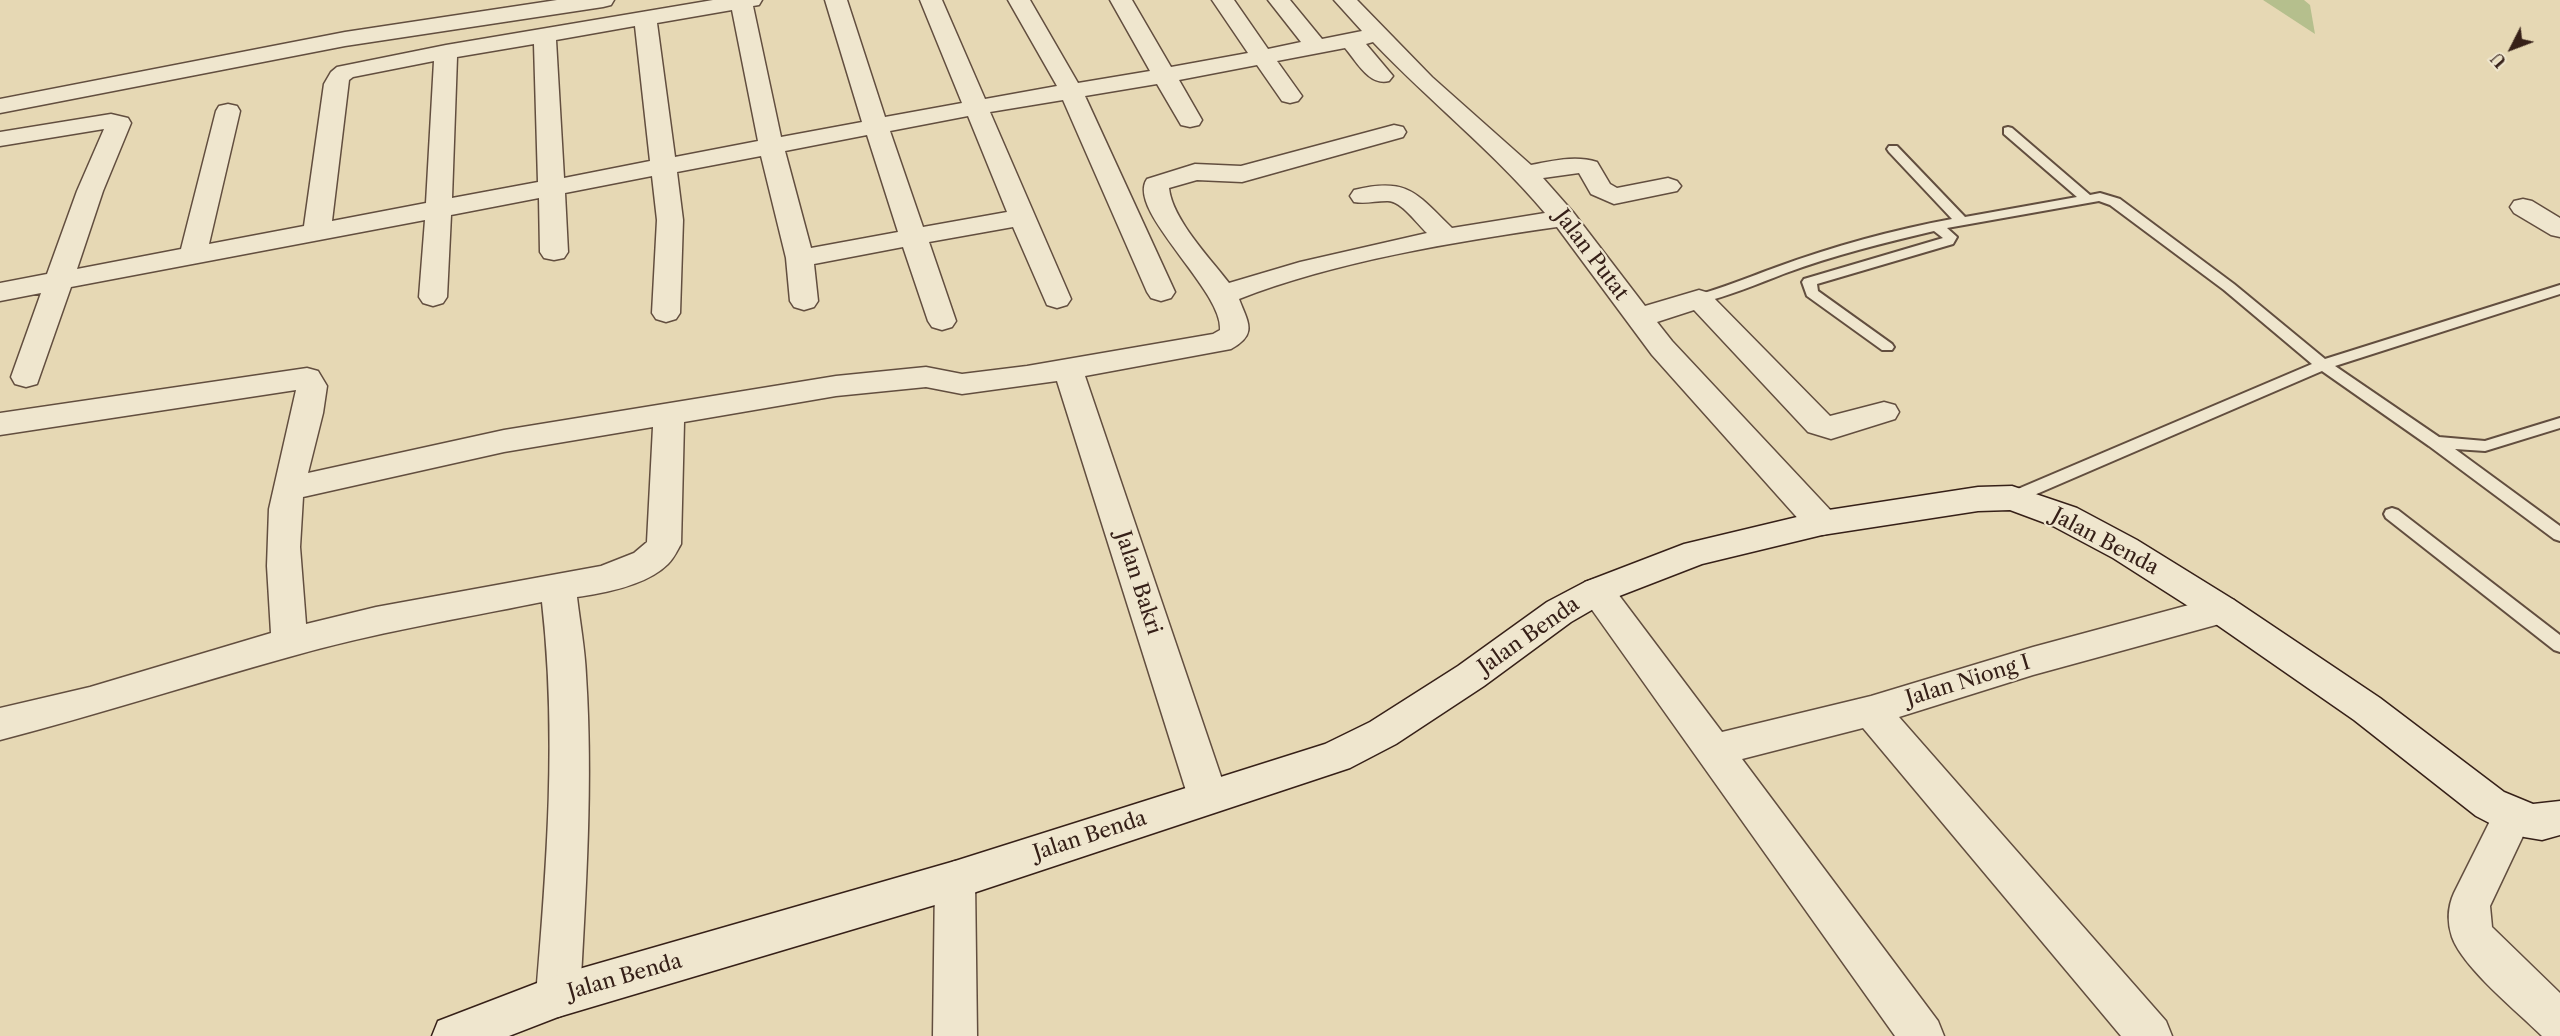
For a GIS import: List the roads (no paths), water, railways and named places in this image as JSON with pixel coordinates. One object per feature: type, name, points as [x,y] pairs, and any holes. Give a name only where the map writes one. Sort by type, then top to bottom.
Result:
[{"type":"street","points":[[0,106],[356,37],[552,4],[603,0]]},
{"type":"street","points":[[836,0],[876,127],[942,321]]},
{"type":"street","points":[[931,0],[1057,299]]},
{"type":"street","points":[[1019,0],[1071,91],[1161,292]]},
{"type":"street","points":[[1121,0],[1190,120]]},
{"type":"street","points":[[1223,0],[1290,96]]},
{"type":"street","points":[[1279,0],[1316,46]]},
{"type":"street","name":"Jalan Putat","points":[[1345,0],[1424,82],[1525,173],[1564,218],[1662,348],[1822,523]]},
{"type":"street","points":[[316,232],[339,77],[355,69],[446,52],[746,1],[771,146],[800,258],[804,301]]},
{"type":"street","points":[[645,18],[670,220],[666,313]]},
{"type":"street","points":[[0,292],[978,107],[1166,75],[1377,35]]},
{"type":"street","points":[[545,36],[554,252]]},
{"type":"street","points":[[1351,40],[1381,76]]},
{"type":"street","points":[[433,297],[446,52]]},
{"type":"street","points":[[193,255],[228,111]]},
{"type":"street","points":[[0,139],[111,121],[119,123],[90,191],[26,377]]},
{"type":"street","points":[[288,489],[504,441],[669,414],[885,380],[926,376],[962,384],[1068,369],[1221,342],[1234,335],[1235,325],[1223,295],[1163,212],[1155,189],[1156,184],[1195,172],[1242,174],[1394,132]]},
{"type":"street","points":[[1525,173],[1581,165],[1588,167],[1600,189],[1614,195],[1668,186]]},
{"type":"street","points":[[1364,196],[1392,192],[1406,198],[1446,237]]},
{"type":"street","points":[[2523,207],[2560,229]]},
{"type":"street","points":[[800,258],[1023,217]]},
{"type":"street","points":[[1223,295],[1304,270],[1446,237],[1490,228],[1564,218]]},
{"type":"street","points":[[1638,318],[1699,299],[1819,424],[1831,428],[1884,412]]},
{"type":"street","name":"Jalan Bakri","points":[[1068,369],[1208,797]]},
{"type":"street","points":[[0,424],[306,378],[312,386],[310,407],[288,489],[282,555],[290,642]]},
{"type":"street","points":[[0,723],[90,702],[290,642],[376,621],[558,586],[581,584],[648,563],[660,553],[664,544],[669,414]]},
{"type":"street","name":"Jalan Benda","points":[[454,1036],[558,996],[955,880],[1336,757],[1383,733],[1471,676],[1559,612],[1597,591],[1696,553],[1822,523],[1978,499],[2012,498],[2065,517],[2085,527],[2125,549],[2222,610],[2367,709],[2490,804],[2512,817],[2533,822],[2551,822],[2560,818]]},
{"type":"street","points":[[558,586],[568,673],[569,746],[568,851],[558,996]]},
{"type":"street","points":[[1597,591],[1922,1036]]},
{"type":"street","name":"Jalan Niong I","points":[[1713,750],[1871,711],[2033,660],[2222,610]]},
{"type":"street","points":[[1871,711],[2150,1036]]},
{"type":"street","points":[[2512,817],[2469,906],[2472,935],[2497,963],[2560,1023]]},
{"type":"street","points":[[955,880],[956,1036]]},
{"type":"lane","points":[[2008,131],[2087,199]]},
{"type":"lane","points":[[1893,149],[1962,222]]},
{"type":"lane","points":[[1699,299],[1725,293],[1781,270],[1851,247],[1936,226],[2100,197],[2115,202],[2229,287],[2323,365],[2435,442],[2560,535]]},
{"type":"lane","points":[[1887,347],[1812,293],[1809,282],[1948,241],[1950,237],[1936,226]]},
{"type":"lane","points":[[2012,498],[2323,365],[2560,289]]},
{"type":"lane","points":[[2435,442],[2485,446],[2560,423]]},
{"type":"lane","points":[[2392,514],[2560,645]]}]
